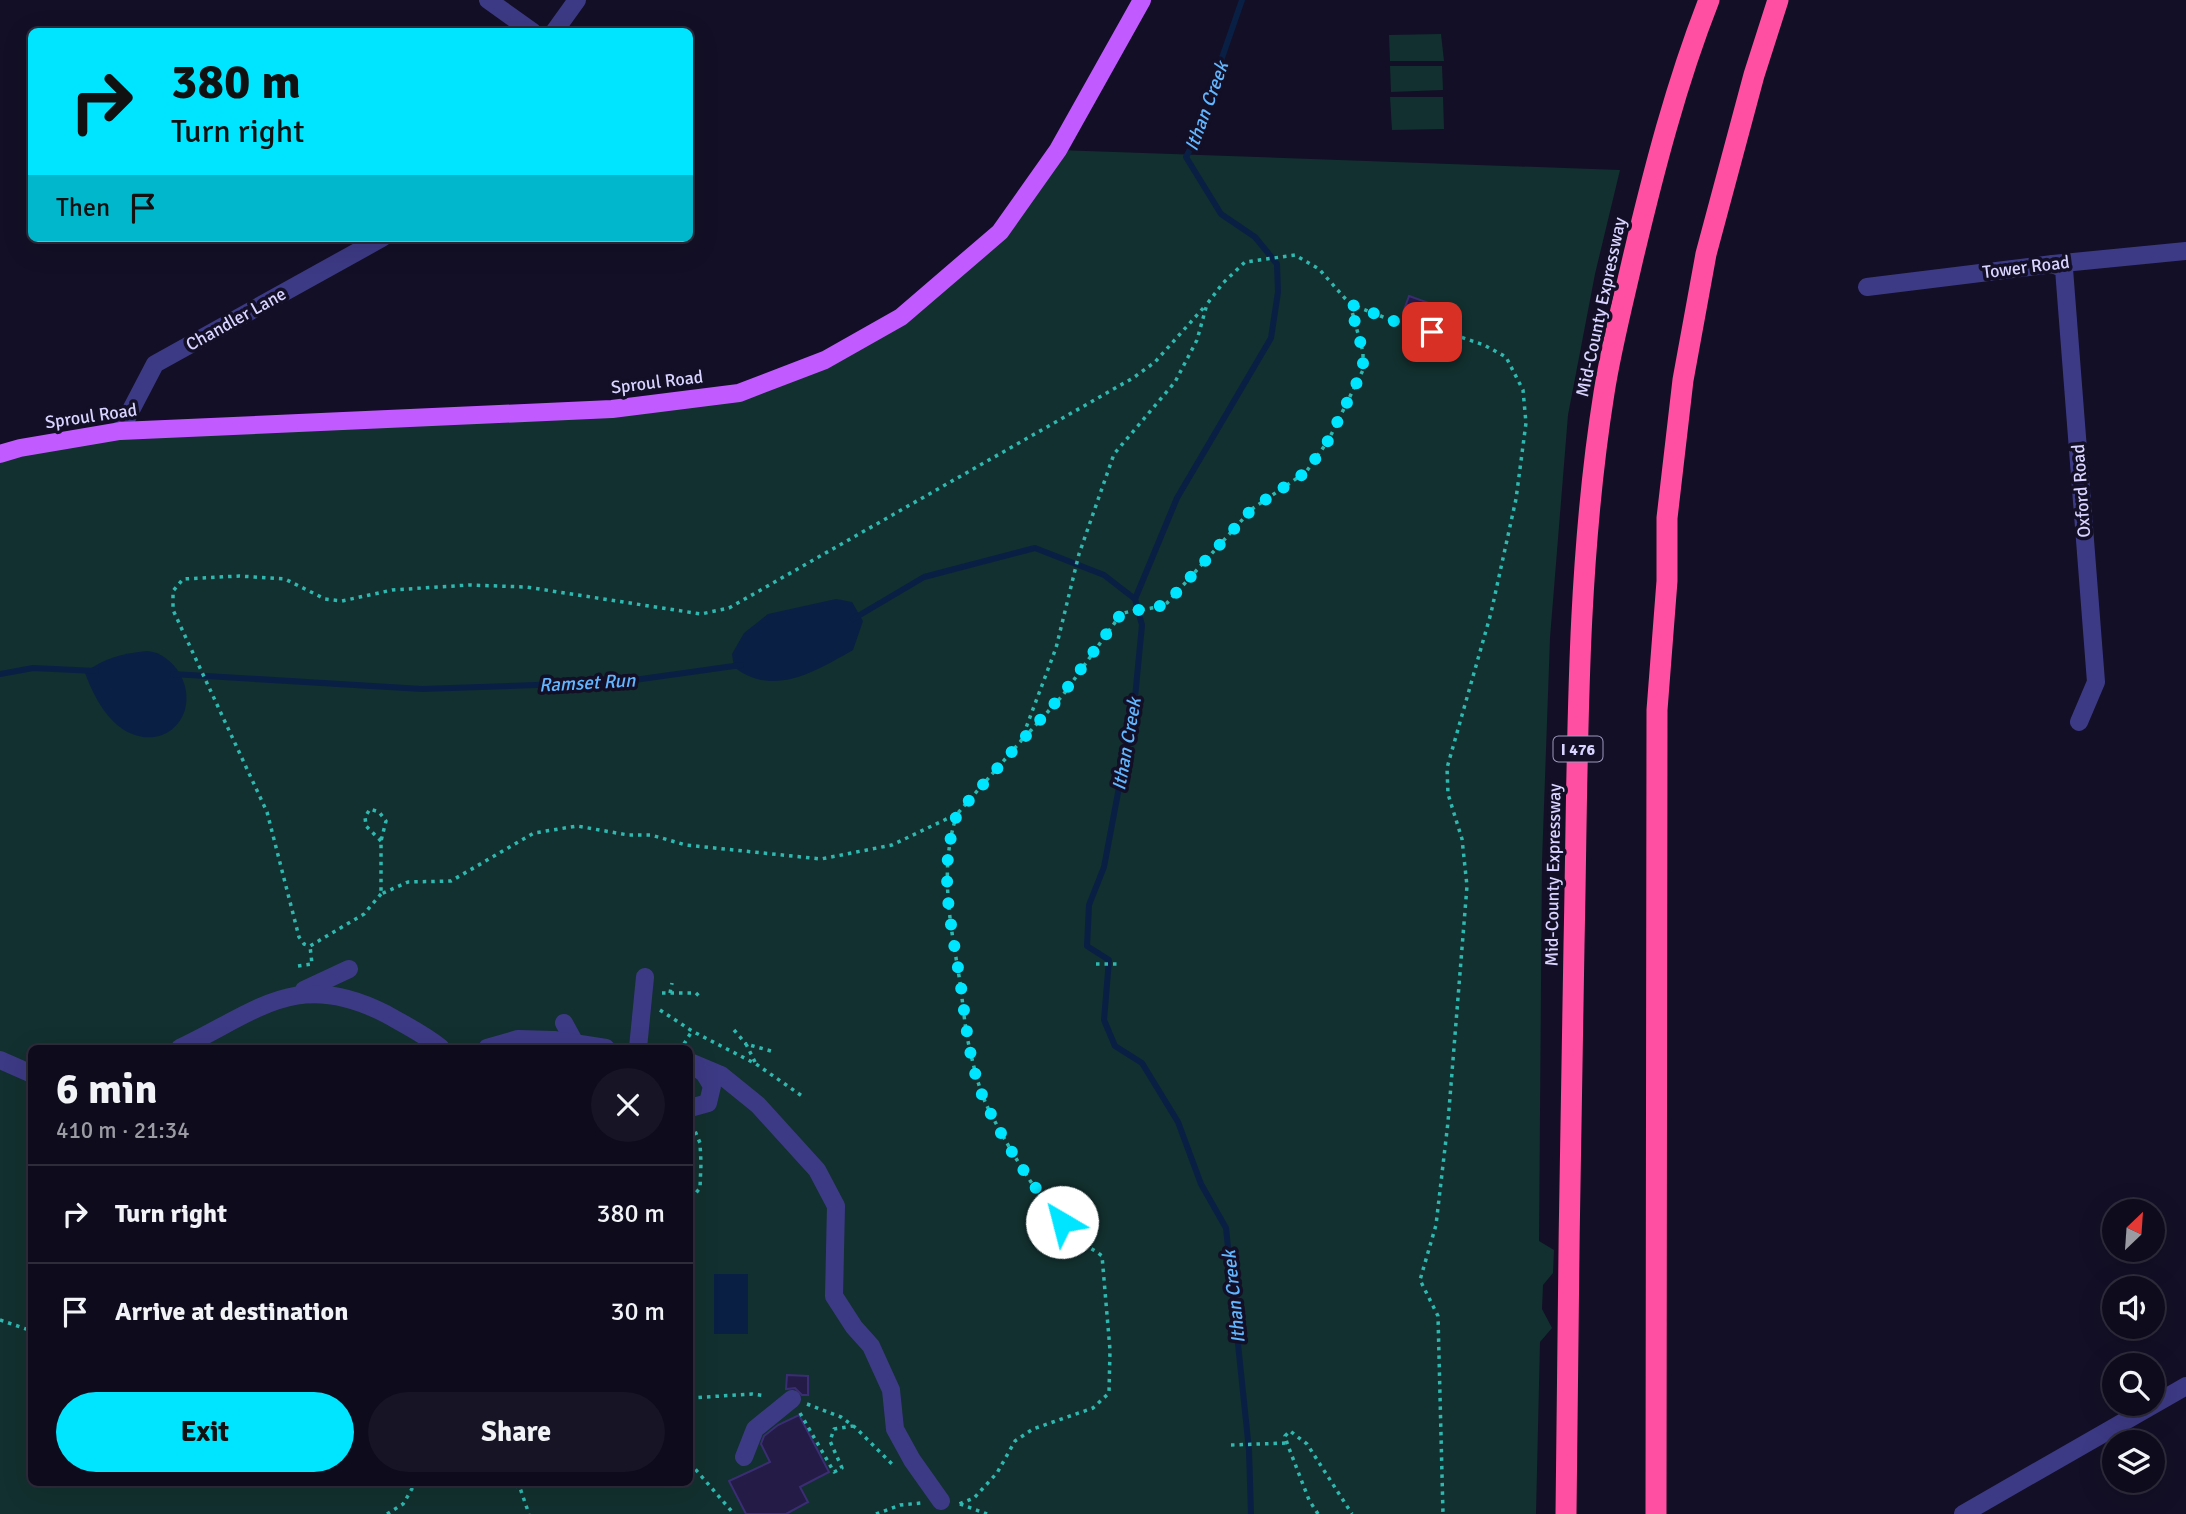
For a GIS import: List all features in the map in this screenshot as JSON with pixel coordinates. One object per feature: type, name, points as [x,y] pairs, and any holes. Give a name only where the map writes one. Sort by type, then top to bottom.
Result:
[{"type":"highway","name":"Mid-County Expressway","points":[[1566,1514],[1578,725],[1588,536],[1604,393],[1620,313],[1662,138],[1709,0]]},
{"type":"highway","points":[[1656,1514],[1657,710],[1667,581],[1667,518],[1684,380],[1706,254],[1754,75],[1778,0]]},
{"type":"main road","name":"Sproul Road","points":[[0,454],[20,448],[120,431],[612,409],[738,393],[824,360],[901,317],[1000,232],[1058,150],[1142,0]]},
{"type":"street","points":[[488,0],[527,28]]},
{"type":"street","points":[[557,28],[577,0]]},
{"type":"street","name":"Chandler Lane","points":[[120,431],[155,364],[375,242]]},
{"type":"street","name":"Tower Road","points":[[1867,287],[2186,251]]},
{"type":"street","name":"Oxford Road","points":[[2053,264],[2064,269],[2096,682],[2079,722]]},
{"type":"street","points":[[186,1045],[246,1012],[295,995],[349,969]]},
{"type":"street","points":[[638,1045],[645,977]]},
{"type":"street","points":[[295,995],[326,993],[362,1002],[426,1036],[437,1045]]},
{"type":"street","points":[[564,1023],[575,1043]]},
{"type":"street","points":[[497,1045],[518,1039],[584,1045]]},
{"type":"street","points":[[693,1064],[721,1075],[758,1105],[817,1170],[836,1206],[834,1296],[854,1327],[871,1346],[891,1390],[895,1429],[912,1461],[950,1502]]},
{"type":"street","points":[[693,1065],[704,1073],[712,1086],[708,1103],[693,1114]]},
{"type":"street","points":[[5,1067],[28,1073]]},
{"type":"street","points":[[1963,1514],[2186,1386]]},
{"type":"street","points":[[744,1457],[755,1430],[792,1399]]},
{"type":"path","points":[[950,1502],[974,1498],[997,1474],[1015,1441],[1033,1429],[1093,1408],[1101,1401],[1109,1393],[1110,1350],[1102,1256],[1090,1245],[1073,1236],[1050,1208],[986,1104],[969,1047],[948,920],[946,879],[951,830],[957,814],[1062,695],[1121,614],[1135,609],[1151,610],[1167,603],[1252,509],[1306,472],[1328,441],[1363,370],[1363,352],[1350,304],[1319,269],[1295,255],[1245,262],[1155,362],[1133,378],[729,608],[701,614],[526,587],[469,585],[392,590],[342,601],[325,599],[285,579],[239,576],[183,579],[173,591],[173,610],[267,812],[299,937],[304,944],[310,946],[365,914],[381,894],[408,882],[451,881],[534,833],[577,826],[628,835],[651,835],[686,845],[821,859],[892,845],[957,814]]},
{"type":"path","points":[[1021,741],[1056,648],[1079,554],[1114,454],[1175,382],[1197,340],[1207,304]]},
{"type":"path","points":[[1350,304],[1409,327],[1452,334],[1484,345],[1506,357],[1523,390],[1526,423],[1516,499],[1491,613],[1447,768],[1448,794],[1462,839],[1467,886],[1448,1122],[1436,1225],[1420,1280],[1438,1316],[1443,1514]]},
{"type":"path","points":[[381,841],[366,826],[365,817],[370,809],[379,812],[386,821],[381,841],[381,894]]},
{"type":"path","points":[[298,966],[312,964],[310,946]]},
{"type":"path","points":[[1096,964],[1120,964]]},
{"type":"path","points":[[670,993],[672,983]]},
{"type":"path","points":[[699,996],[696,993],[662,992],[659,1009],[692,1031],[756,1064],[805,1098]]},
{"type":"path","points":[[734,1030],[746,1044],[756,1064]]},
{"type":"path","points":[[684,1045],[692,1031]]},
{"type":"path","points":[[746,1044],[771,1051]]},
{"type":"path","points":[[693,1122],[700,1143],[701,1163],[700,1188],[693,1197]]},
{"type":"path","points":[[0,1320],[28,1330]]},
{"type":"path","points":[[792,1399],[841,1417],[866,1437],[896,1468]]},
{"type":"path","points":[[1318,1514],[1309,1500],[1287,1443],[1285,1436],[1290,1431],[1307,1444],[1352,1514]]},
{"type":"path","points":[[1233,1445],[1287,1443]]},
{"type":"path","points":[[693,1466],[734,1514]]},
{"type":"path","points":[[387,1514],[403,1504],[414,1486]]},
{"type":"path","points":[[515,1486],[520,1488],[529,1514]]},
{"type":"path","points":[[597,1486],[598,1490]]},
{"type":"green space","points":[[1441,34],[1444,61],[1390,61],[1389,35]]},
{"type":"green space","points":[[1390,66],[1442,66],[1443,90],[1391,92]]},
{"type":"green space","points":[[1390,97],[1443,97],[1444,129],[1392,130]]},
{"type":"green space","points":[[1058,150],[1620,170],[1595,274],[1568,415],[1550,638],[1542,862],[1539,1241],[1554,1250],[1553,1273],[1543,1285],[1542,1309],[1552,1328],[1540,1342],[1536,1514],[0,1514],[0,454],[120,431],[739,393],[901,317],[1000,232]]},
{"type":"water","points":[[836,599],[852,602],[863,621],[853,650],[809,673],[779,681],[749,676],[734,667],[732,654],[744,633],[768,614]]},
{"type":"water","points":[[147,651],[157,653],[170,662],[180,674],[186,689],[182,716],[165,734],[153,737],[139,736],[117,725],[100,704],[85,673],[114,657]]},
{"type":"water","points":[[714,1274],[748,1274],[748,1334],[714,1334]]},
{"type":"building","points":[[1409,296],[1429,303],[1424,317],[1404,310]]},
{"type":"building","points":[[787,1375],[808,1376],[808,1395],[802,1395],[795,1388],[786,1389]]},
{"type":"building","points":[[799,1415],[829,1472],[800,1487],[808,1502],[786,1514],[746,1514],[729,1481],[770,1462],[761,1444],[764,1436],[778,1425]]},
{"type":"waterway","name":"Ithan Creek","points":[[1242,0],[1215,78],[1203,125],[1186,157],[1221,214],[1255,237],[1277,264],[1278,292],[1271,338],[1177,498],[1135,599],[1142,625],[1134,708],[1104,867],[1089,905],[1087,946],[1109,960],[1104,1020],[1115,1046],[1142,1063],[1178,1122],[1201,1184],[1226,1228],[1249,1450],[1251,1514]]},
{"type":"waterway","name":"Ramset Run","points":[[853,619],[924,577],[1035,548],[1104,575],[1135,599]]},
{"type":"waterway","name":"Ramset Run","points":[[173,674],[422,689],[620,682],[741,665]]},
{"type":"waterway","name":"Ramset Run","points":[[0,674],[33,668],[96,671]]},
{"type":"route","points":[[1062,1222],[1025,1170],[986,1104],[969,1047],[960,978],[948,920],[946,879],[951,830],[957,814],[1062,695],[1121,614],[1135,609],[1154,610],[1167,603],[1252,509],[1306,472],[1328,441],[1363,370],[1363,352],[1350,304],[1409,327],[1432,332]]}]
